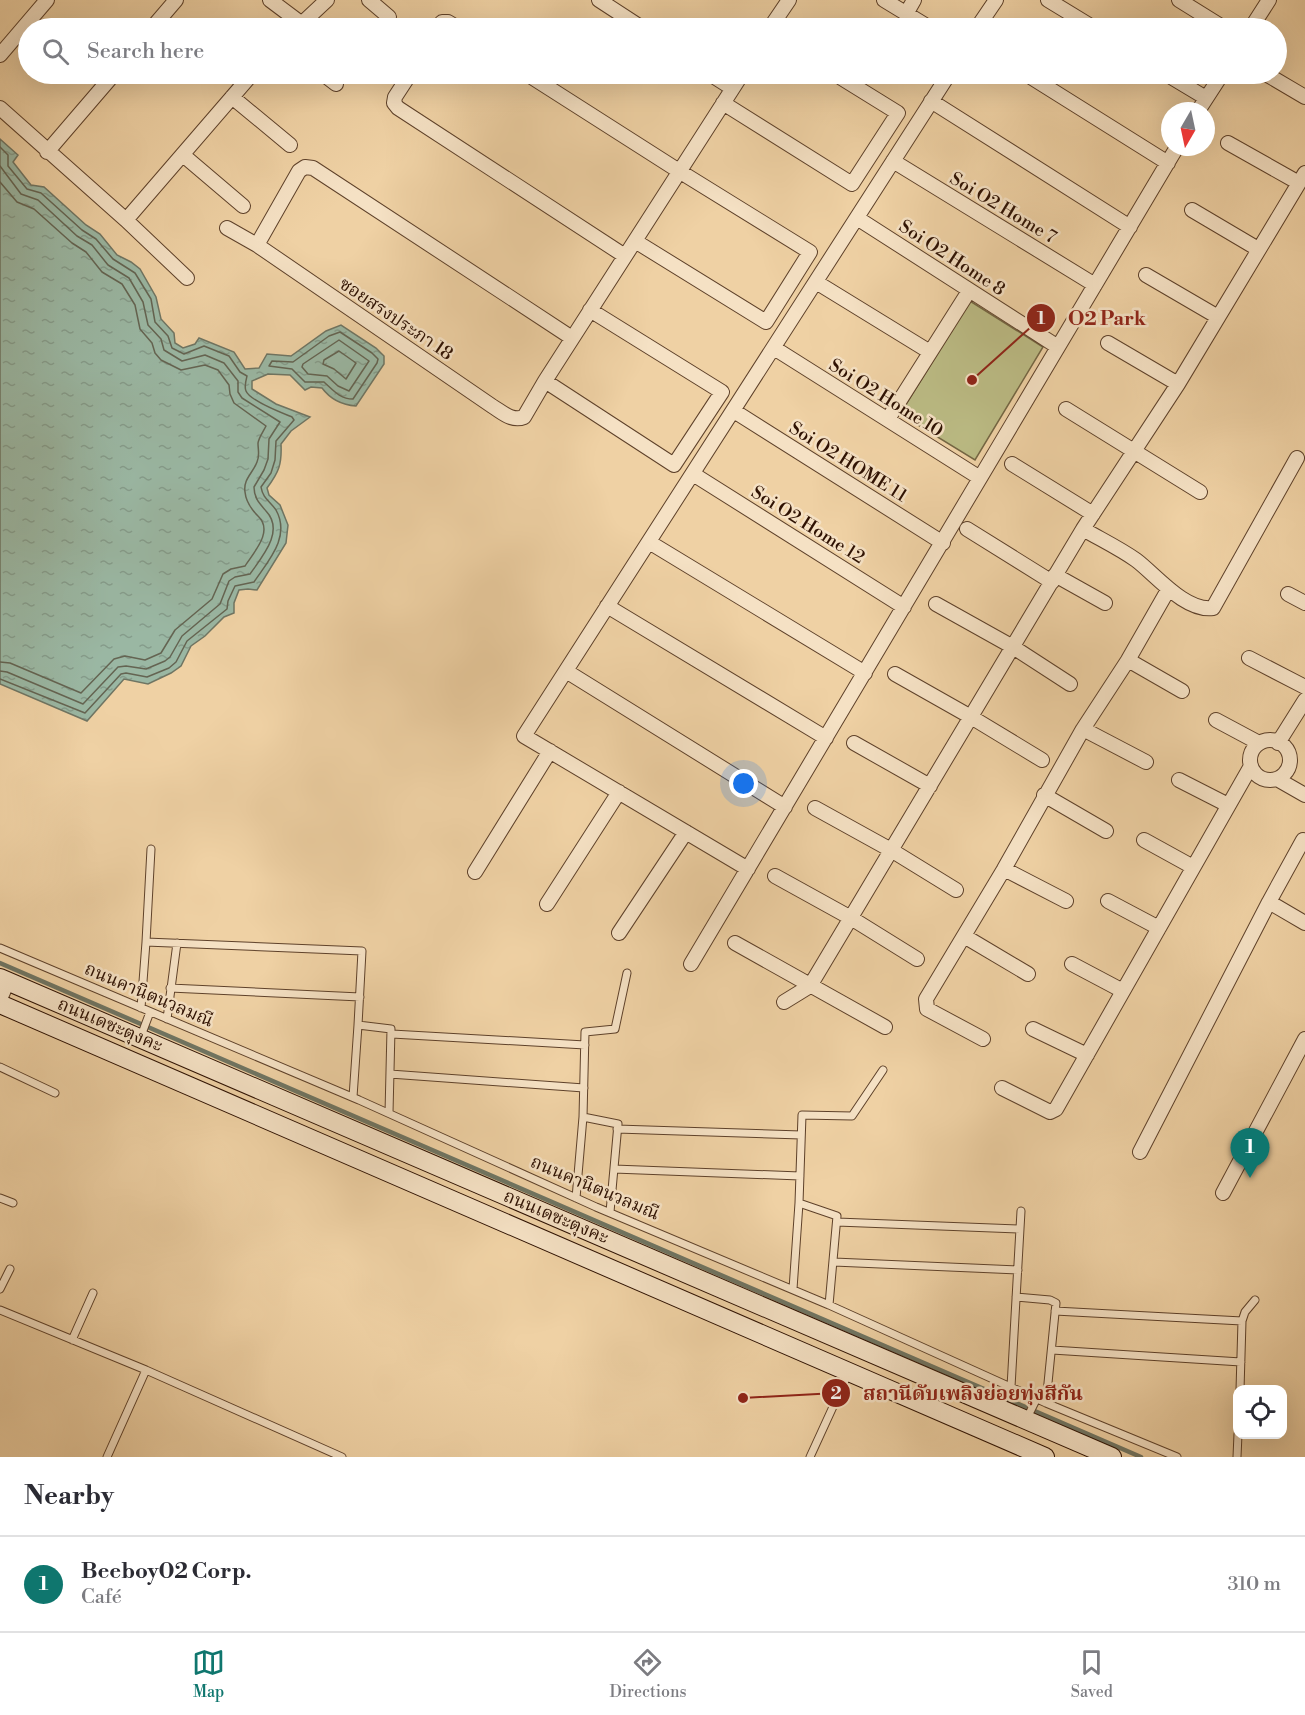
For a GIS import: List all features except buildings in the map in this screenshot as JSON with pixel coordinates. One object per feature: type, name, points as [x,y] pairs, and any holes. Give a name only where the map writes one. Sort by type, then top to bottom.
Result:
[{"type":"street","points":[[32,18],[47,0]]},
{"type":"street","points":[[161,18],[176,0]]},
{"type":"street","points":[[270,0],[291,18]]},
{"type":"street","points":[[308,18],[327,0]]},
{"type":"street","points":[[369,0],[389,17]]},
{"type":"street","points":[[599,0],[627,18]]},
{"type":"street","points":[[884,0],[913,18]]},
{"type":"street","points":[[906,14],[914,0]]},
{"type":"street","points":[[984,18],[996,0]]},
{"type":"street","points":[[1048,0],[1078,18]]},
{"type":"street","points":[[1179,0],[1208,18]]},
{"type":"street","points":[[1257,18],[1269,0]]},
{"type":"street","points":[[776,18],[786,1]]},
{"type":"street","points":[[0,55],[18,34]]},
{"type":"street","points":[[47,152],[105,84]]},
{"type":"street","points":[[126,220],[243,84]]},
{"type":"street","points":[[403,84],[395,97],[394,103],[398,108],[625,256]]},
{"type":"street","points":[[543,84],[810,252],[765,322],[634,241]]},
{"type":"street","points":[[726,84],[732,88]]},
{"type":"street","points":[[590,310],[722,392],[674,465],[545,381],[572,338],[590,310],[625,256],[634,241],[735,84]]},
{"type":"street","points":[[723,103],[852,184],[898,113],[851,84]]},
{"type":"street","points":[[748,869],[524,736],[942,84]]},
{"type":"street","points":[[1042,84],[1168,163]]},
{"type":"street","points":[[1183,84],[1206,98]]},
{"type":"street","points":[[1204,102],[1215,84]]},
{"type":"street","points":[[1283,84],[1305,97]]},
{"type":"street","points":[[232,97],[290,145]]},
{"type":"street","points":[[931,101],[1130,227]]},
{"type":"street","points":[[0,108],[126,220],[187,278]]},
{"type":"street","points":[[784,1002],[810,986],[1083,529],[1178,384],[1302,178],[1228,143]]},
{"type":"street","points":[[183,155],[243,206]]},
{"type":"street","points":[[691,964],[1172,156]]},
{"type":"street","name":"Soi O2 Home 7","points":[[893,161],[1095,285]]},
{"type":"street","points":[[257,246],[299,171],[305,167],[313,168],[572,338]]},
{"type":"street","points":[[1192,210],[1258,249]]},
{"type":"street","name":"Soi O2 Home 8","points":[[857,218],[1058,347]]},
{"type":"street","name":"ซอยสรงประภา 18","points":[[227,228],[482,399],[516,419],[524,417],[545,381]]},
{"type":"street","points":[[1146,275],[1218,317]]},
{"type":"street","points":[[816,282],[930,352]]},
{"type":"street","points":[[888,419],[969,291]]},
{"type":"street","points":[[1108,344],[1178,384]]},
{"type":"street","name":"Soi O2 Home 10","points":[[774,348],[980,478]]},
{"type":"street","points":[[1066,409],[1200,492]]},
{"type":"street","name":"Soi O2 HOME 11","points":[[734,411],[943,543]]},
{"type":"street","points":[[1083,529],[1137,561],[1168,590],[1202,608],[1213,608],[1297,458]]},
{"type":"street","points":[[1012,464],[1093,514]]},
{"type":"street","name":"Soi O2 Home 12","points":[[693,474],[904,607]]},
{"type":"street","points":[[967,529],[1054,578],[1105,603]]},
{"type":"street","points":[[649,542],[865,673]]},
{"type":"street","points":[[983,1040],[927,1009],[926,999],[1004,869],[1083,729],[1128,660],[1168,590]]},
{"type":"street","points":[[1288,594],[1305,603]]},
{"type":"street","points":[[936,604],[1013,647],[1070,684]]},
{"type":"street","points":[[608,606],[826,738]]},
{"type":"street","points":[[1249,658],[1305,687]]},
{"type":"street","points":[[1128,660],[1182,691]]},
{"type":"street","points":[[566,671],[785,807]]},
{"type":"street","points":[[895,674],[1042,760]]},
{"type":"street","points":[[1278,743],[1303,706]]},
{"type":"street","points":[[1216,720],[1259,743]]},
{"type":"street","points":[[1083,729],[1146,762]]},
{"type":"street","points":[[1002,1088],[1050,1112],[1056,1109],[1251,766],[1251,753],[1259,743],[1265,741],[1284,746],[1289,758],[1287,770],[1277,779]]},
{"type":"street","points":[[854,743],[930,786]]},
{"type":"street","points":[[475,872],[550,751]]},
{"type":"street","points":[[1251,766],[1258,776],[1264,779],[1277,779],[1305,795]]},
{"type":"street","points":[[1179,780],[1228,805]]},
{"type":"street","points":[[547,904],[619,792]]},
{"type":"street","points":[[1044,795],[1106,831]]},
{"type":"street","points":[[815,808],[891,850],[956,890]]},
{"type":"street","points":[[619,933],[686,832]]},
{"type":"street","points":[[1144,840],[1193,867]]},
{"type":"street","points":[[1140,1152],[1303,840]]},
{"type":"street","points":[[1004,869],[1066,901]]},
{"type":"street","points":[[775,876],[851,918],[917,959]]},
{"type":"street","points":[[1108,901],[1159,928]]},
{"type":"street","points":[[1269,902],[1305,923]]},
{"type":"street","points":[[964,936],[1028,974]]},
{"type":"street","points":[[735,943],[885,1027]]},
{"type":"street","points":[[1072,964],[1123,990]]},
{"type":"street","points":[[0,999],[4,980]]},
{"type":"street","name":"ถนนเดชะตุงคะ","points":[[4,980],[142,1036],[558,1218],[1031,1409],[1112,1457]]},
{"type":"street","name":"ถนนเดชะตุงคะ","points":[[0,1004],[1045,1457]]},
{"type":"street","points":[[1033,1029],[1087,1055]]},
{"type":"street","points":[[1223,1193],[1305,1039]]},
{"type":"street","points":[[548,1241],[558,1218]]},
{"type":"lane","points":[[141,1008],[151,849]]},
{"type":"lane","points":[[146,942],[362,951],[353,1097]]},
{"type":"lane","points":[[166,1019],[177,943]]},
{"type":"lane","name":"ถนนคานิตนวลมณี","points":[[0,948],[141,1008],[149,1015],[166,1019],[353,1097],[576,1198],[829,1305],[1011,1387],[1031,1409],[1046,1403],[1177,1457]]},
{"type":"lane","points":[[576,1198],[583,1117],[585,1032],[615,1029],[627,973]]},
{"type":"lane","points":[[170,988],[360,997]]},
{"type":"lane","points":[[142,1036],[149,1015]]},
{"type":"lane","points":[[358,1025],[391,1029],[389,1113]]},
{"type":"lane","points":[[392,1034],[585,1045]]},
{"type":"lane","points":[[0,1067],[55,1093]]},
{"type":"lane","points":[[793,1289],[802,1115],[852,1116],[883,1070]]},
{"type":"lane","points":[[390,1074],[584,1088]]},
{"type":"lane","points":[[583,1117],[616,1123],[610,1212]]},
{"type":"lane","points":[[617,1129],[801,1135]]},
{"type":"lane","points":[[614,1169],[800,1176]]},
{"type":"lane","points":[[0,1198],[13,1203]]},
{"type":"lane","points":[[799,1203],[837,1216],[829,1305]]},
{"type":"lane","points":[[1011,1387],[1021,1211]]},
{"type":"lane","points":[[837,1222],[1020,1229]]},
{"type":"lane","points":[[834,1262],[1018,1270]]},
{"type":"lane","points":[[0,1289],[10,1269]]},
{"type":"lane","points":[[72,1340],[93,1293]]},
{"type":"lane","points":[[1016,1296],[1050,1300],[1056,1304],[1046,1403]]},
{"type":"lane","points":[[1240,1385],[1242,1321],[1245,1312],[1255,1300]]},
{"type":"lane","points":[[0,1310],[146,1370],[342,1457]]},
{"type":"lane","points":[[1055,1311],[1242,1321]]},
{"type":"lane","points":[[1052,1350],[1241,1362]]},
{"type":"lane","points":[[108,1457],[146,1370]]},
{"type":"lane","points":[[810,1457],[849,1371]]},
{"type":"lane","points":[[1237,1457],[1238,1439]]},
{"type":"green space","points":[[970,301],[1043,347],[975,460],[900,414]]},
{"type":"water","points":[[0,139],[18,155],[13,162],[31,185],[44,187],[86,225],[100,234],[117,255],[140,269],[156,297],[161,319],[174,333],[175,343],[183,348],[195,344],[199,338],[234,352],[245,369],[259,368],[267,354],[291,356],[326,331],[341,325],[376,348],[384,356],[384,364],[356,406],[337,401],[322,388],[311,387],[305,390],[290,375],[268,374],[252,381],[252,389],[276,404],[310,417],[291,431],[281,444],[279,468],[267,488],[269,495],[280,505],[288,525],[286,543],[257,590],[239,590],[234,603],[234,613],[224,617],[191,646],[181,666],[148,684],[124,679],[87,721],[0,684]]},
{"type":"waterway","points":[[0,963],[1141,1457]]},
{"type":"place","name":"O2 Park","points":[[972,380]]},
{"type":"place","name":"Beeboy02 Corp.","points":[[1250,1178]]},
{"type":"place","name":"สถานีดับเพลิงย่อยทุ่งสีกัน","points":[[743,1398]]}]
